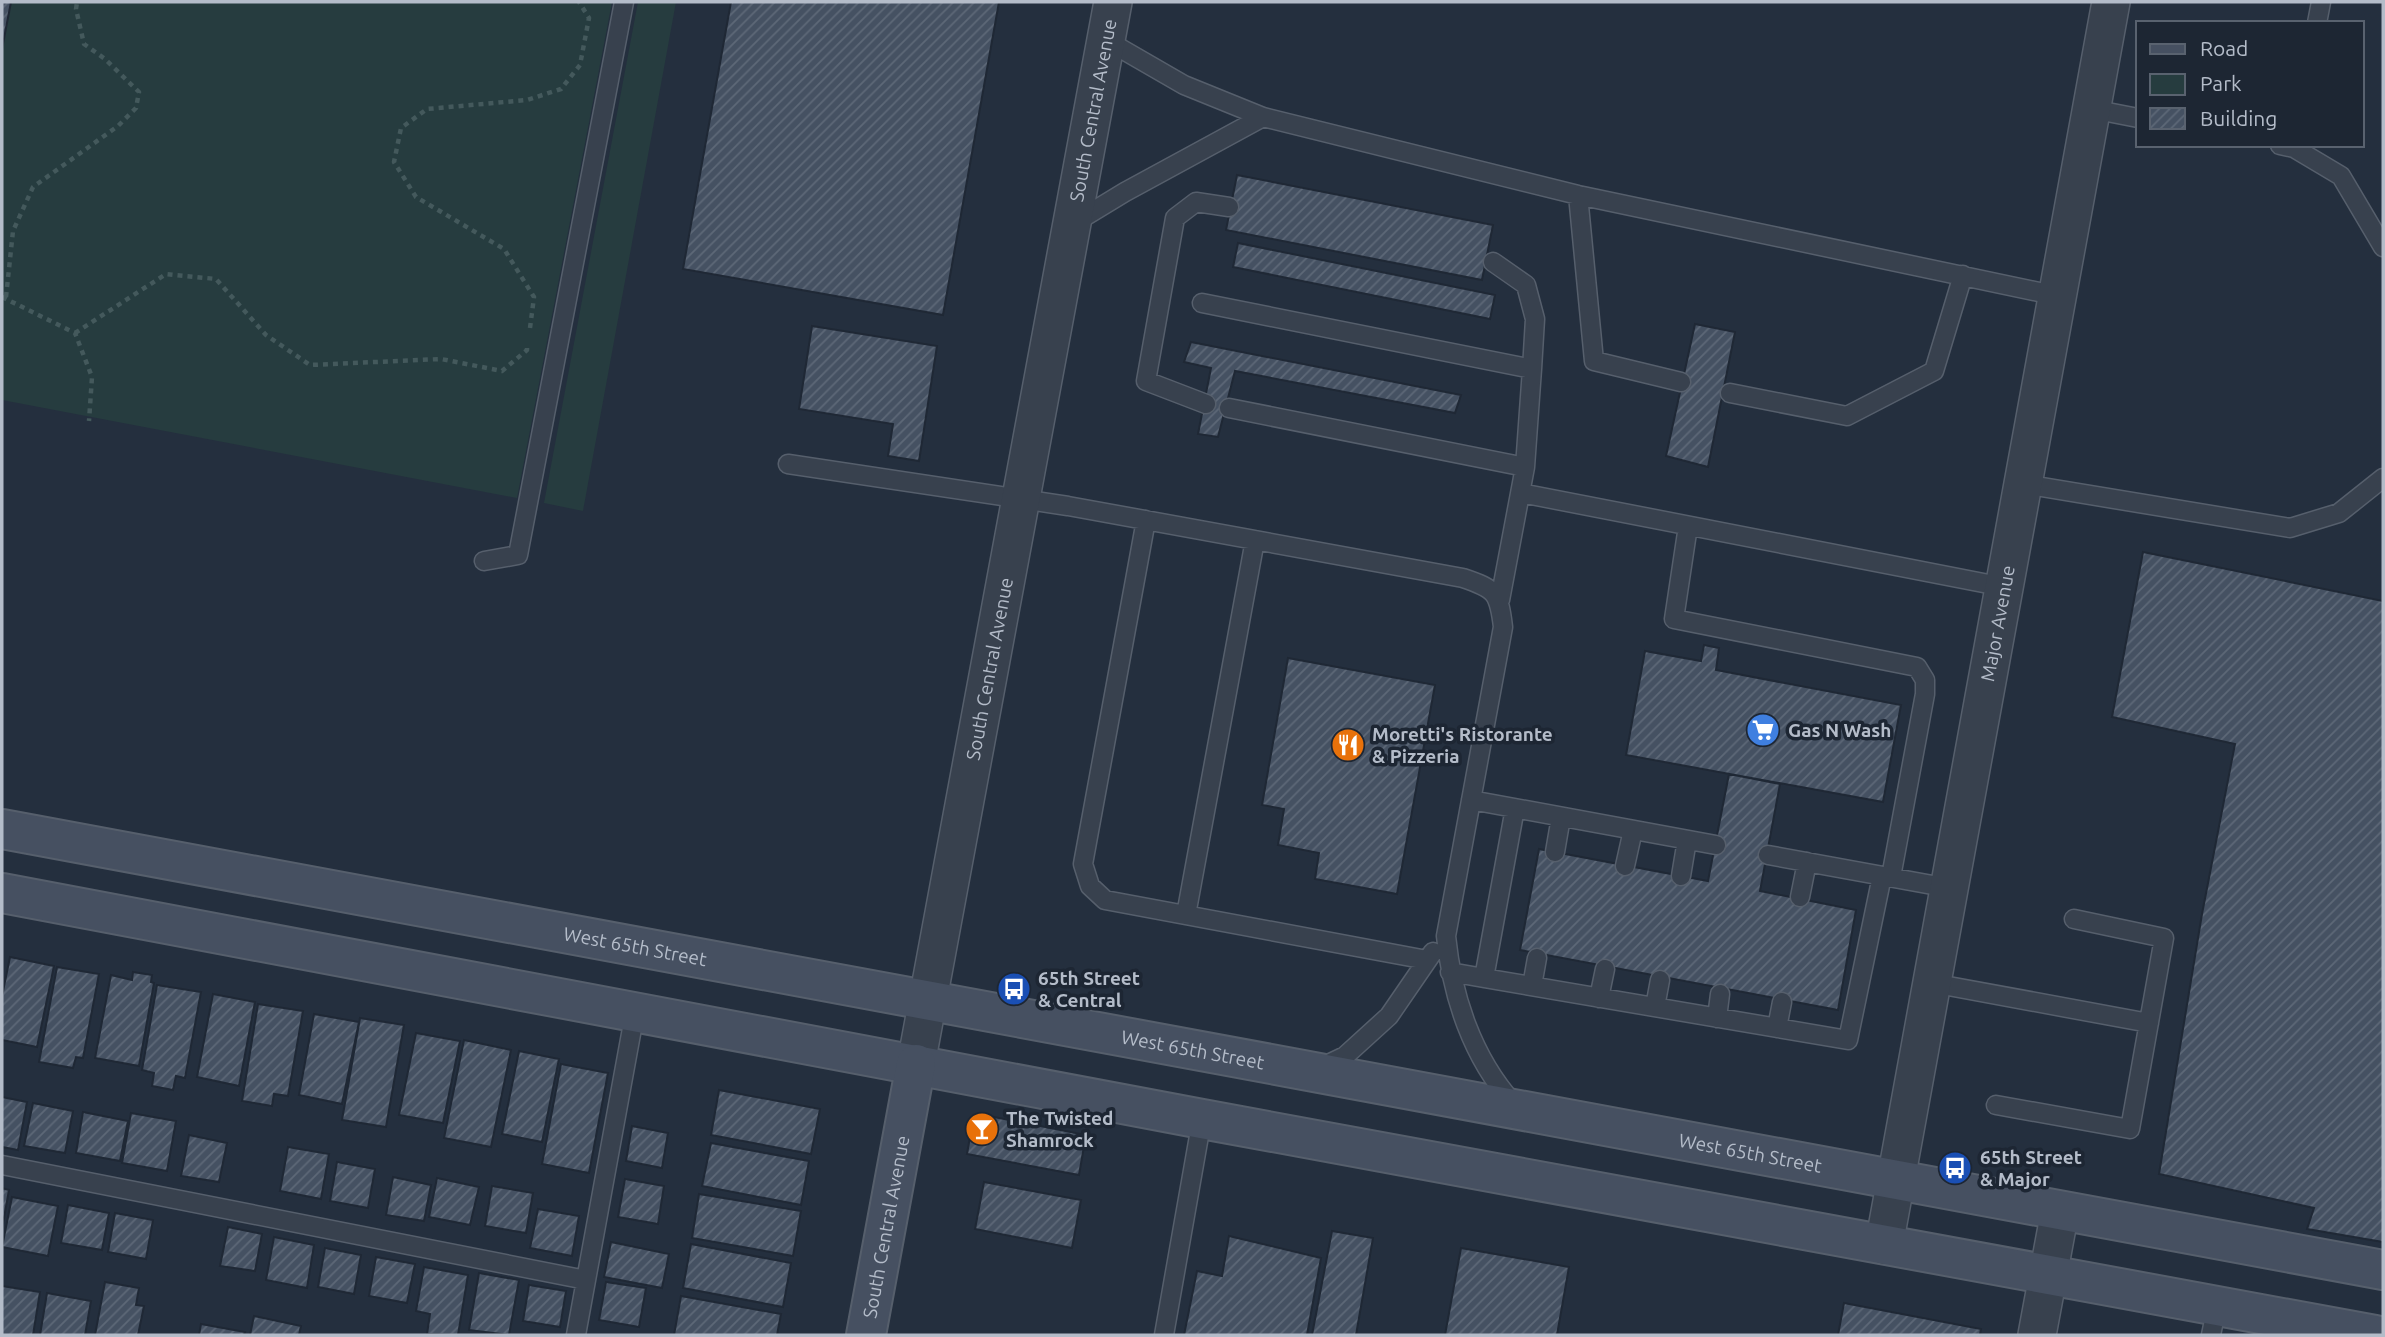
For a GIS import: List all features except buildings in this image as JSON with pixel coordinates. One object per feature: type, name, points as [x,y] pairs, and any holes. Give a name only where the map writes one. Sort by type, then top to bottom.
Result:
[{"type":"street","name":"South Central Avenue","points":[[866,1335],[1113,2]]},
{"type":"street","name":"Major Avenue","points":[[1884,1245],[2111,2]]},
{"type":"street","name":"West 65th Street","points":[[2,829],[2383,1270]]},
{"type":"street","points":[[2,893],[2048,1275],[2214,1321],[2375,1335]]},
{"type":"street","points":[[2037,1335],[2060,1211]]},
{"type":"lane","points":[[484,561],[518,555],[625,2]]},
{"type":"lane","points":[[2317,21],[2321,2]]},
{"type":"lane","points":[[1106,40],[1184,85],[1263,117],[1578,195],[2058,296]]},
{"type":"lane","points":[[2092,109],[2136,118]]},
{"type":"lane","points":[[1072,224],[1263,117]]},
{"type":"lane","points":[[2292,147],[2341,176],[2383,247]]},
{"type":"lane","points":[[1578,195],[1594,361],[1681,382]]},
{"type":"lane","points":[[1206,404],[1146,381],[1175,218],[1196,202],[1229,207]]},
{"type":"lane","points":[[1493,261],[1526,285],[1535,318],[1532,369],[1525,467],[1500,600],[1503,626],[1446,936],[1450,972],[1468,1031],[1500,1088],[1520,1111]]},
{"type":"lane","points":[[1730,393],[1847,416],[1934,371],[1963,275]]},
{"type":"lane","points":[[1202,303],[1532,369]]},
{"type":"lane","points":[[1229,408],[1525,467]]},
{"type":"lane","points":[[788,464],[1146,520],[1463,578],[1485,585],[1500,600]]},
{"type":"lane","points":[[2023,484],[2290,528],[2340,513],[2383,478]]},
{"type":"lane","points":[[1521,493],[2004,587]]},
{"type":"lane","points":[[1146,520],[1083,864],[1090,886],[1105,900],[1427,960]]},
{"type":"lane","points":[[1450,972],[1848,1040],[1887,877],[1925,694],[1924,680],[1917,667],[1674,619],[1688,526]]},
{"type":"lane","points":[[1186,915],[1255,540]]},
{"type":"lane","points":[[1471,800],[1716,845]]},
{"type":"lane","points":[[1484,978],[1515,808]]},
{"type":"lane","points":[[1555,852],[1561,817]]},
{"type":"lane","points":[[1625,866],[1633,830]]},
{"type":"lane","points":[[1681,876],[1687,840]]},
{"type":"lane","points":[[1768,855],[1950,888]]},
{"type":"lane","points":[[1800,897],[1807,862]]},
{"type":"lane","points":[[1996,1105],[2130,1129],[2164,938],[2074,919]]},
{"type":"lane","points":[[1312,1072],[1345,1056],[1389,1016],[1446,936]]},
{"type":"lane","points":[[1532,986],[1537,958]]},
{"type":"lane","points":[[1599,998],[1605,970]]},
{"type":"lane","points":[[1655,1007],[1660,980]]},
{"type":"lane","points":[[1932,983],[2149,1023]]},
{"type":"lane","points":[[1717,1018],[1720,994]]},
{"type":"lane","points":[[1777,1028],[1782,1002]]},
{"type":"lane","points":[[576,1335],[635,1012]]},
{"type":"lane","points":[[1164,1335],[1202,1119]]},
{"type":"lane","points":[[2,1165],[586,1280]]},
{"type":"path","points":[[77,2],[76,9],[84,44],[105,59],[139,92],[136,108],[118,126],[33,187],[13,231],[4,297],[75,333],[92,377],[89,421]]},
{"type":"path","points":[[75,333],[166,274],[216,279],[266,335],[310,365],[441,359],[502,371],[527,350],[534,297],[504,249],[416,197],[394,162],[401,128],[427,109],[527,100],[561,89],[580,65],[589,18],[579,2]]},
{"type":"green space","points":[[11,2],[612,2],[517,498],[2,400],[2,49]]},
{"type":"green space","points":[[638,2],[676,2],[583,511],[544,503]]},
{"type":"place","name":"Gas N Wash","points":[[1763,730]]},
{"type":"place","name":"Moretti's Ristorante & Pizzeria","points":[[1348,745]]},
{"type":"place","name":"65th Street & Central","points":[[1014,989]]},
{"type":"place","name":"The Twisted Shamrock","points":[[982,1129]]},
{"type":"place","name":"65th Street & Major","points":[[1955,1168]]}]
